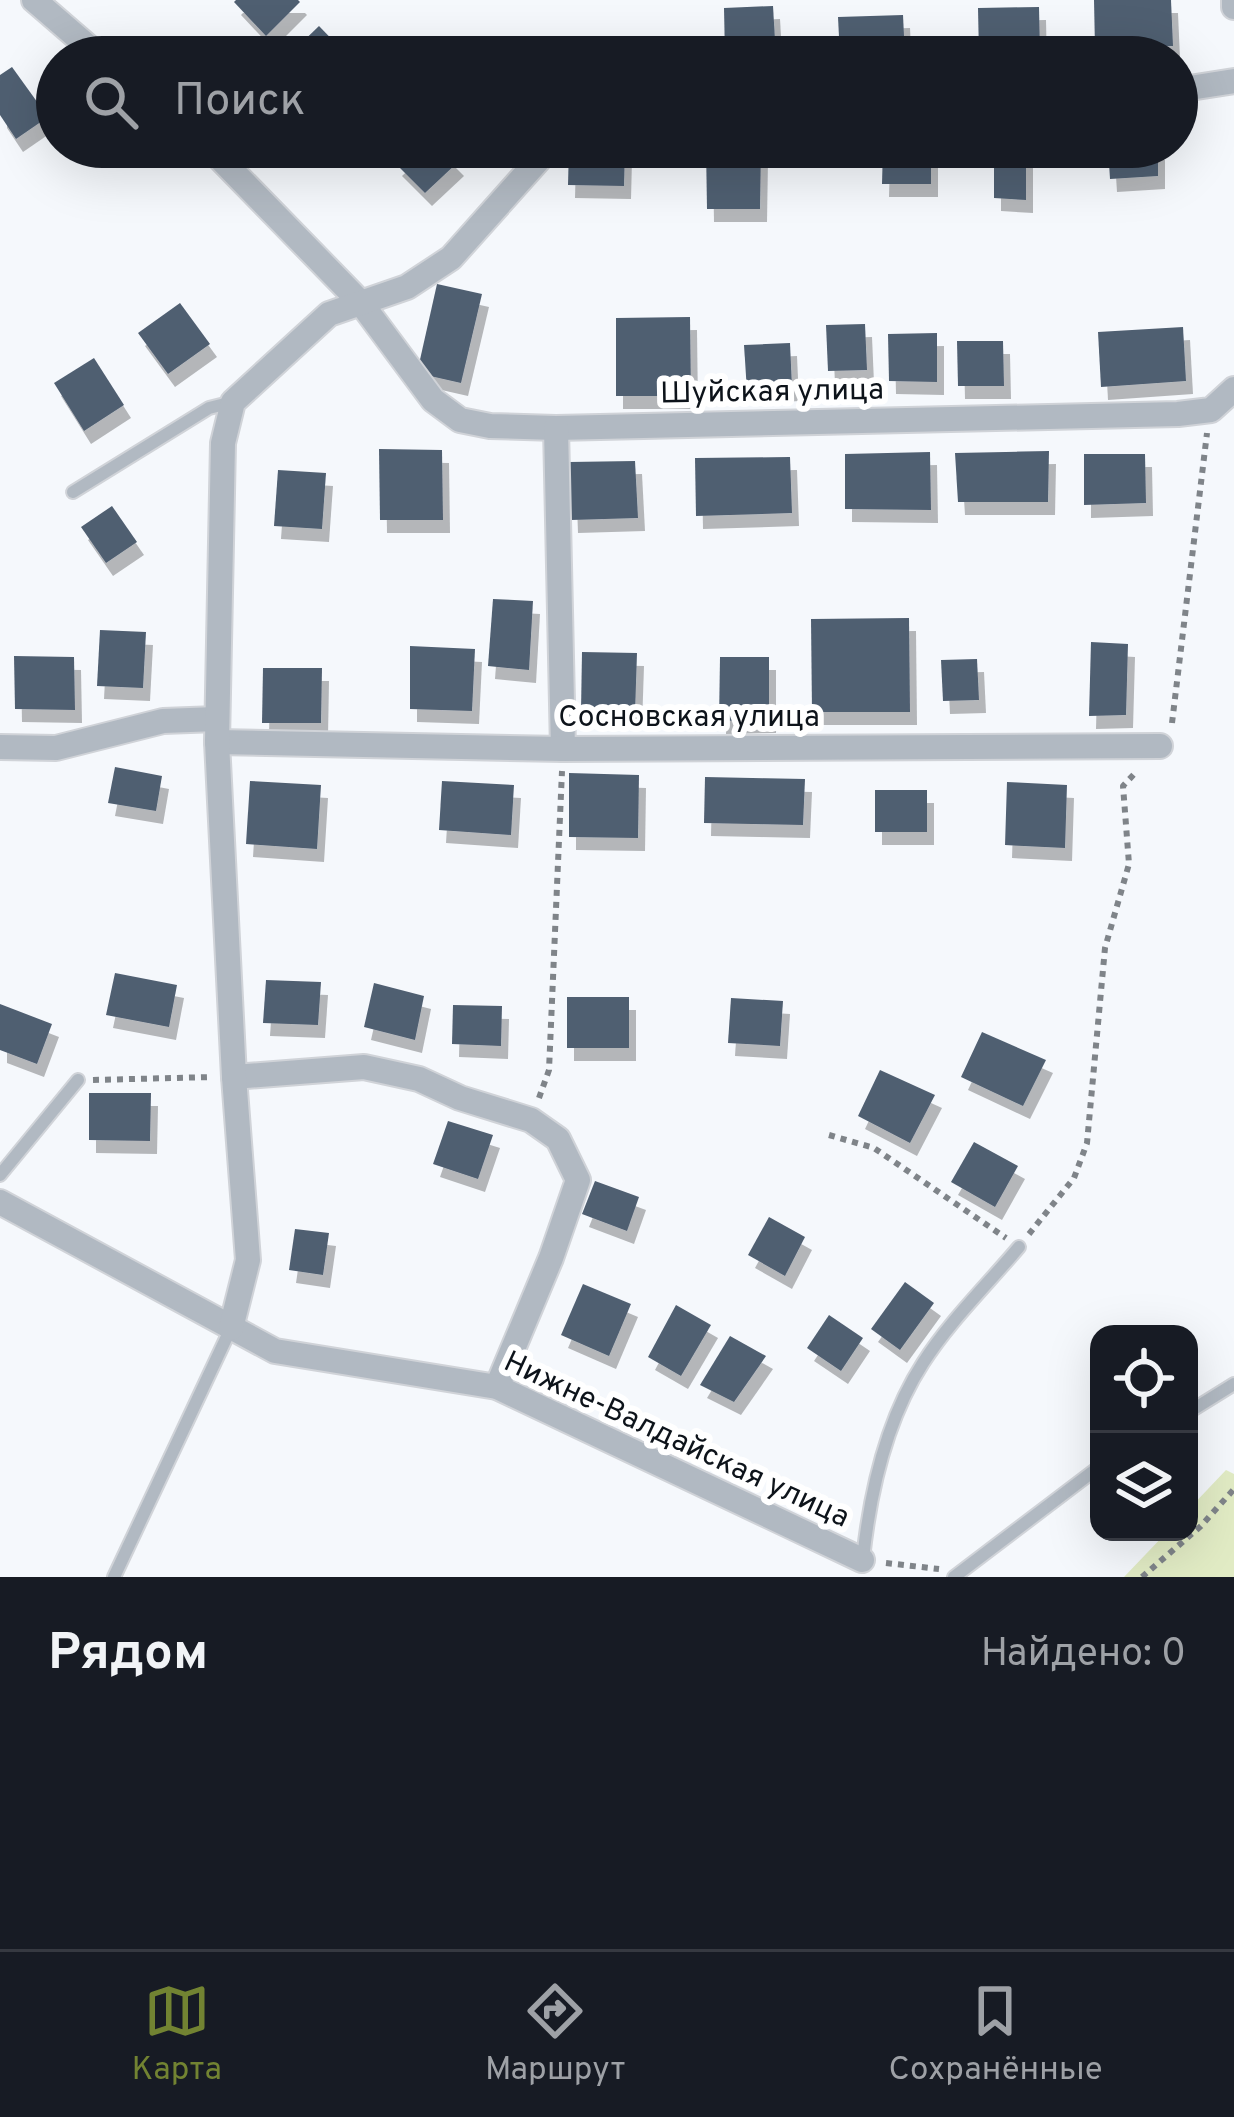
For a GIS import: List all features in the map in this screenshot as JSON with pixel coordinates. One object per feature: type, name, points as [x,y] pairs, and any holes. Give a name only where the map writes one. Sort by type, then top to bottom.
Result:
[{"type":"street","points":[[34,0],[76,36]]},
{"type":"street","points":[[1198,87],[1234,81]]},
{"type":"street","name":"Шуйская улица","points":[[230,168],[362,303],[433,400],[460,420],[556,428],[1211,410]]},
{"type":"street","points":[[230,1328],[248,1260],[217,731],[223,442],[232,402],[329,314],[407,287],[452,258],[531,168]]},
{"type":"street","points":[[1211,410],[1233,391]]},
{"type":"street","points":[[556,428],[563,749]]},
{"type":"street","name":"Сосновская улица","points":[[0,747],[56,748],[163,721],[217,731],[563,749],[1160,746]]},
{"type":"street","points":[[234,1077],[364,1067],[419,1079],[460,1098],[531,1120],[557,1138],[578,1180],[497,1387]]},
{"type":"street","name":"Нижне-Валдайская улица","points":[[0,1202],[275,1351],[497,1387],[862,1560]]},
{"type":"lane","points":[[74,492],[209,408],[232,402]]},
{"type":"lane","points":[[0,1175],[78,1080]]},
{"type":"lane","points":[[862,1560],[883,1452],[923,1363],[1019,1247]]},
{"type":"lane","points":[[114,1577],[230,1328]]},
{"type":"lane","points":[[1198,1406],[1234,1384]]},
{"type":"lane","points":[[957,1574],[1090,1475]]},
{"type":"path","points":[[830,1135],[874,1148],[1019,1247],[1073,1178],[1088,1143],[1105,948],[1129,863],[1123,786],[1160,746],[1172,724],[1211,410]]},
{"type":"path","points":[[531,1120],[549,1070],[563,749]]},
{"type":"path","points":[[78,1080],[234,1077]]},
{"type":"path","points":[[1142,1577],[1201,1526],[1234,1489]]},
{"type":"path","points":[[862,1560],[957,1574]]},
{"type":"green space","points":[[1226,1470],[1234,1474],[1234,1577],[1124,1577],[1158,1541],[1198,1541],[1198,1500]]},
{"type":"building","points":[[236,0],[298,0],[300,2],[266,36]]},
{"type":"building","points":[[1094,0],[1171,0],[1173,36],[1095,36]]},
{"type":"building","points":[[773,6],[775,36],[725,36],[724,8]]},
{"type":"building","points":[[1039,7],[1040,36],[979,36],[978,8]]},
{"type":"building","points":[[903,15],[904,36],[839,36],[838,17]]},
{"type":"building","points":[[319,26],[329,36],[309,36]]},
{"type":"building","points":[[12,67],[36,100],[36,125],[16,139],[0,115],[0,75]]},
{"type":"building","points":[[400,168],[452,168],[425,193]]},
{"type":"building","points":[[568,168],[624,168],[624,186],[568,185]]},
{"type":"building","points":[[706,168],[761,168],[760,209],[707,209]]},
{"type":"building","points":[[882,168],[931,168],[931,184],[882,184]]},
{"type":"building","points":[[994,168],[1026,168],[1026,200],[994,198]]},
{"type":"building","points":[[1109,168],[1158,168],[1158,176],[1110,179]]},
{"type":"building","points":[[437,284],[482,294],[461,383],[417,373]]},
{"type":"building","points":[[180,303],[210,344],[168,374],[138,333]]},
{"type":"building","points":[[690,317],[691,396],[616,396],[616,318]]},
{"type":"building","points":[[865,324],[867,370],[828,371],[826,325]]},
{"type":"building","points":[[1183,327],[1186,381],[1101,387],[1098,332]]},
{"type":"building","points":[[937,333],[937,382],[889,381],[888,334]]},
{"type":"building","points":[[957,341],[1003,341],[1004,386],[958,386]]},
{"type":"building","points":[[790,343],[792,388],[747,391],[744,345]]},
{"type":"building","points":[[94,358],[124,405],[84,431],[54,383]]},
{"type":"building","points":[[379,449],[442,450],[443,520],[380,520]]},
{"type":"building","points":[[1049,451],[1048,502],[958,502],[955,453]]},
{"type":"building","points":[[930,452],[931,510],[845,509],[845,454]]},
{"type":"building","points":[[1084,454],[1145,454],[1146,503],[1084,505]]},
{"type":"building","points":[[790,457],[792,513],[696,516],[695,458]]},
{"type":"building","points":[[635,461],[638,518],[571,520],[569,462]]},
{"type":"building","points":[[278,470],[326,473],[322,529],[274,526]]},
{"type":"building","points":[[112,506],[137,542],[106,563],[81,527]]},
{"type":"building","points":[[493,599],[533,601],[529,670],[488,666]]},
{"type":"building","points":[[909,618],[910,712],[812,712],[811,619]]},
{"type":"building","points":[[100,630],[146,632],[143,688],[97,686]]},
{"type":"building","points":[[1091,642],[1128,644],[1126,715],[1089,716]]},
{"type":"building","points":[[410,646],[475,649],[472,711],[410,709]]},
{"type":"building","points":[[582,652],[637,653],[635,713],[581,711]]},
{"type":"building","points":[[14,656],[74,657],[75,710],[15,709]]},
{"type":"building","points":[[720,657],[769,657],[769,720],[719,721]]},
{"type":"building","points":[[977,659],[979,700],[943,701],[941,660]]},
{"type":"building","points":[[263,668],[322,668],[321,723],[262,723]]},
{"type":"building","points":[[115,767],[162,776],[156,811],[108,803]]},
{"type":"building","points":[[569,773],[639,775],[638,838],[569,837]]},
{"type":"building","points":[[705,777],[805,779],[803,825],[704,823]]},
{"type":"building","points":[[250,781],[321,785],[317,849],[246,844]]},
{"type":"building","points":[[442,781],[514,785],[511,835],[439,830]]},
{"type":"building","points":[[1007,782],[1067,785],[1065,848],[1005,845]]},
{"type":"building","points":[[875,790],[927,790],[927,832],[875,832]]},
{"type":"building","points":[[115,973],[177,985],[169,1027],[106,1015]]},
{"type":"building","points":[[266,980],[321,982],[318,1025],[263,1023]]},
{"type":"building","points":[[374,983],[424,996],[415,1040],[364,1027]]},
{"type":"building","points":[[567,997],[629,997],[629,1048],[567,1048]]},
{"type":"building","points":[[731,998],[783,1001],[780,1046],[728,1043]]},
{"type":"building","points":[[0,1004],[52,1024],[37,1064],[0,1050]]},
{"type":"building","points":[[453,1005],[502,1006],[501,1046],[452,1044]]},
{"type":"building","points":[[982,1032],[1046,1060],[1023,1106],[961,1077]]},
{"type":"building","points":[[880,1070],[935,1095],[910,1143],[858,1116]]},
{"type":"building","points":[[89,1093],[151,1093],[150,1141],[89,1140]]},
{"type":"building","points":[[448,1121],[493,1135],[478,1179],[433,1164]]},
{"type":"building","points":[[974,1142],[1018,1166],[995,1207],[951,1182]]},
{"type":"building","points":[[595,1181],[639,1197],[627,1231],[582,1214]]},
{"type":"building","points":[[769,1217],[805,1237],[785,1276],[748,1255]]},
{"type":"building","points":[[295,1229],[329,1233],[323,1275],[289,1270]]},
{"type":"building","points":[[905,1282],[934,1303],[900,1350],[871,1329]]},
{"type":"building","points":[[583,1284],[631,1304],[609,1356],[561,1335]]},
{"type":"building","points":[[676,1305],[711,1325],[681,1376],[648,1357]]},
{"type":"building","points":[[829,1315],[863,1338],[841,1371],[807,1348]]},
{"type":"building","points":[[730,1336],[766,1356],[734,1402],[700,1385]]}]
